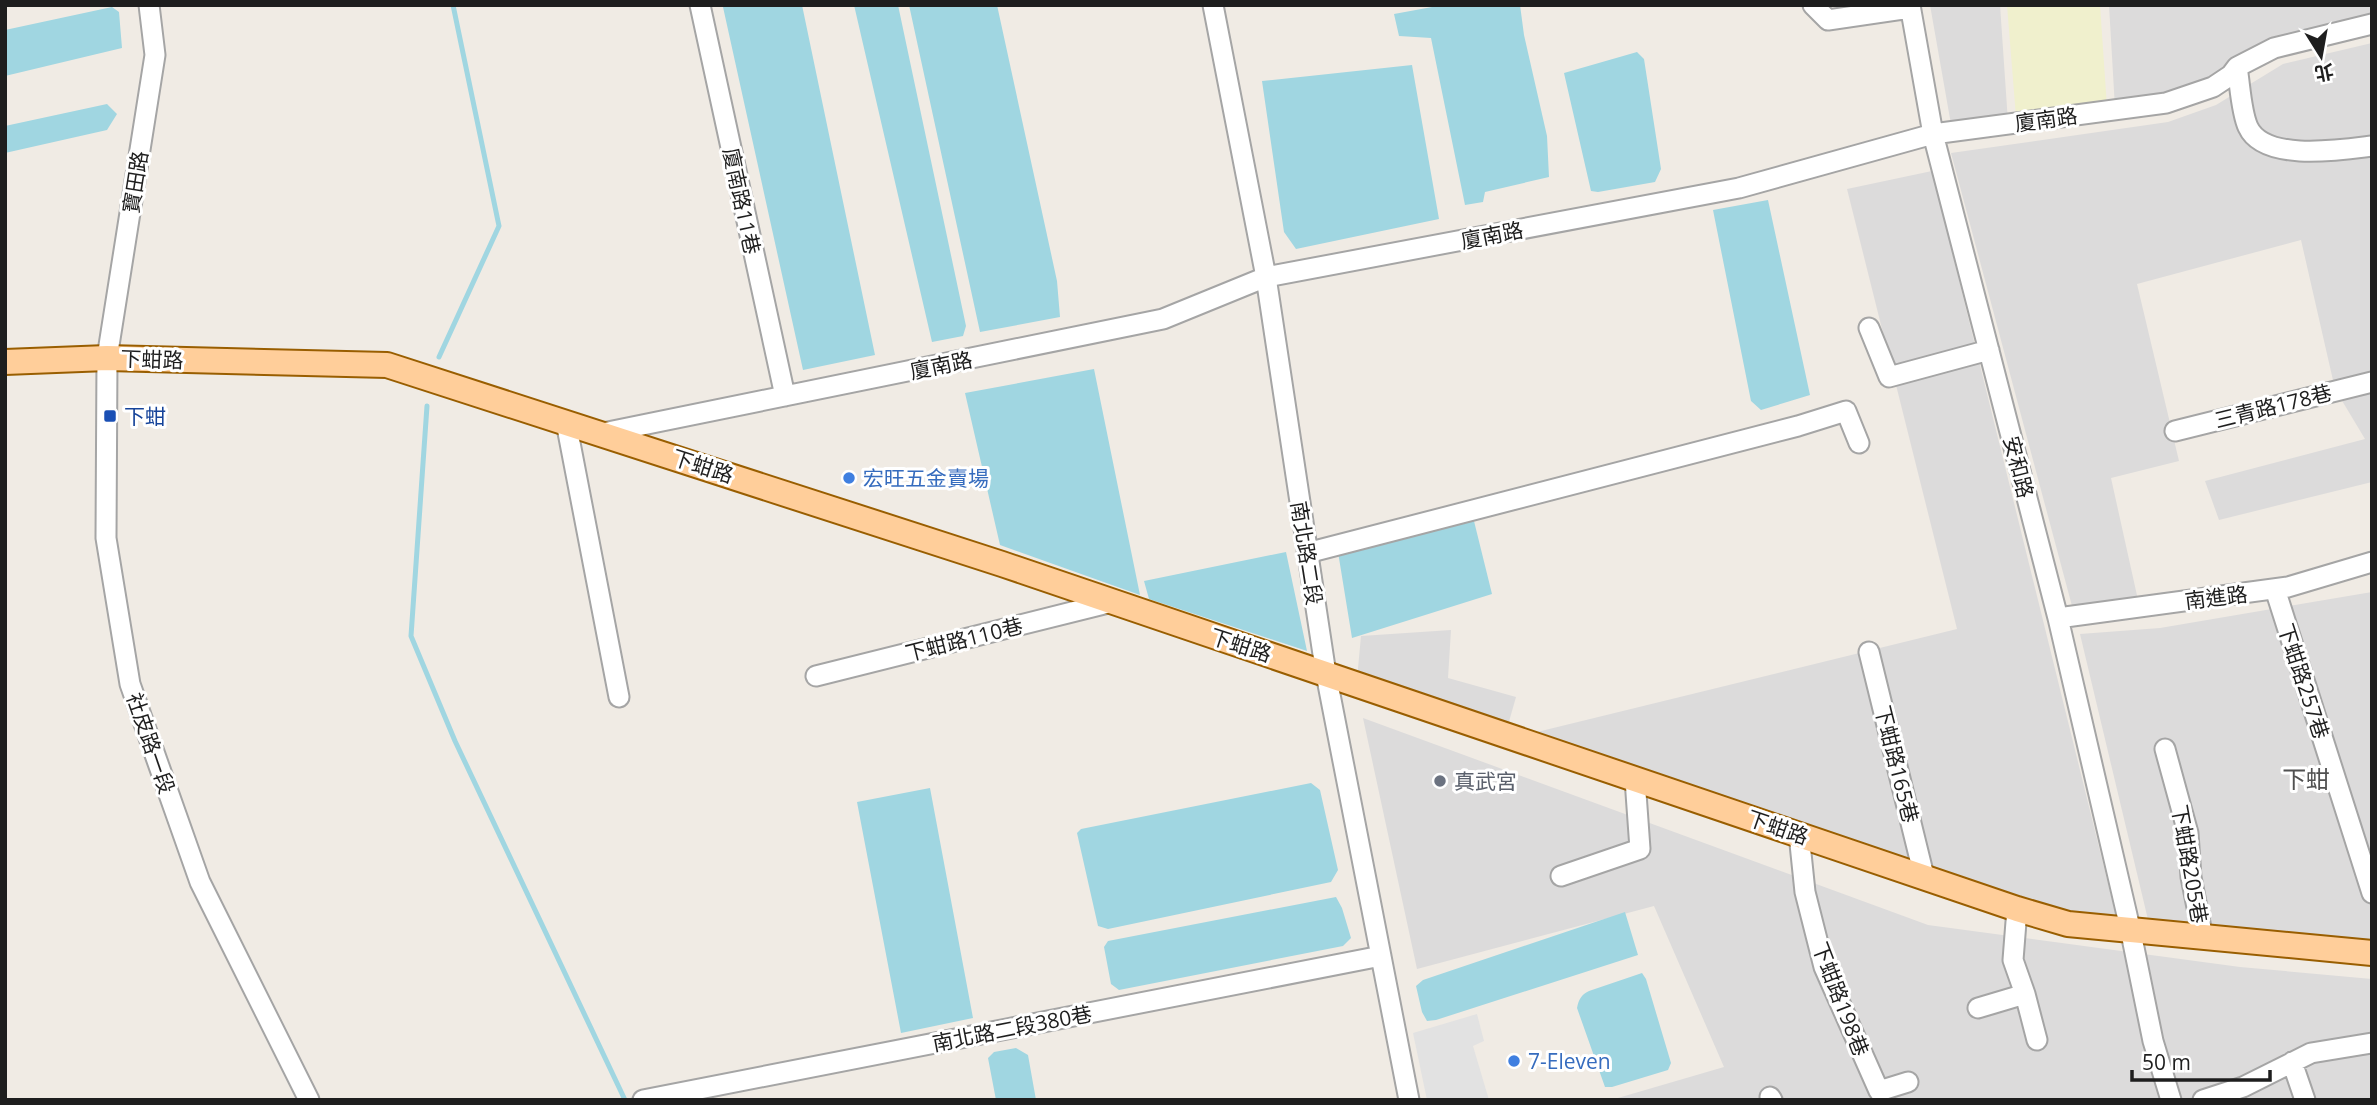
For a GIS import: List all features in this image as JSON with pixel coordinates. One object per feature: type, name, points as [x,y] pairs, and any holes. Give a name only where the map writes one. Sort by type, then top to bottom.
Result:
[{"type":"main road","name":"下蚶路","points":[[5,362],[107,358],[387,365],[1002,564],[2017,909],[2068,924],[2372,953]]},
{"type":"street","name":"寶田路","points":[[107,358],[155,55],[149,5]]},
{"type":"street","name":"廈南路11巷","points":[[700,5],[785,396]]},
{"type":"street","name":"南北路二段","points":[[1213,5],[1266,277],[1326,674],[1409,1100]]},
{"type":"street","points":[[1812,5],[1828,20],[1910,7]]},
{"type":"street","name":"安和路","points":[[1910,7],[1933,134],[2058,618],[2130,928],[2153,1041],[2171,1100]]},
{"type":"street","name":"廈南路","points":[[603,433],[1163,319],[1266,277],[1739,188],[1933,134],[2166,103],[2213,87],[2231,75],[2237,67],[2274,48],[2372,24]]},
{"type":"street","points":[[2237,67],[2248,126],[2257,138],[2271,147],[2336,151],[2372,146]]},
{"type":"street","points":[[1869,328],[1889,377],[1989,350]]},
{"type":"street","name":"社皮路一段","points":[[107,358],[106,538],[130,684],[200,882],[309,1100]]},
{"type":"street","name":"三青路178巷","points":[[2175,431],[2372,382]]},
{"type":"street","points":[[1307,553],[1798,426],[1846,411],[1859,443]]},
{"type":"street","points":[[566,422],[619,697]]},
{"type":"street","name":"南進路","points":[[2058,618],[2275,589],[2372,562]]},
{"type":"street","name":"下蚶路257巷","points":[[2275,589],[2372,893]]},
{"type":"street","name":"下蚶路110巷","points":[[816,676],[1112,602]]},
{"type":"street","name":"下蚶路165巷","points":[[1869,652],[1924,876]]},
{"type":"street","name":"下蚶路205巷","points":[[2165,749],[2188,833],[2191,877],[2203,938]]},
{"type":"street","points":[[1561,876],[1640,849],[1635,779]]},
{"type":"street","name":"下蚶路198巷","points":[[1799,834],[1805,892],[1824,967],[1878,1091],[1908,1082]]},
{"type":"street","points":[[2017,909],[2013,960],[2037,1040]]},
{"type":"street","name":"南北路二段380巷","points":[[643,1100],[1381,956]]},
{"type":"street","points":[[1978,1008],[2025,994]]},
{"type":"street","points":[[2203,1100],[2243,1087],[2311,1053],[2372,1043]]},
{"type":"street","points":[[2292,1062],[2305,1100]]},
{"type":"shaded area","points":[[1930,5],[2000,5],[2008,122],[1952,130]]},
{"type":"shaded area","points":[[2109,5],[2372,5],[2372,26],[2274,48],[2208,87],[2115,108]]},
{"type":"shaded area","points":[[2372,43],[2372,482],[2219,520],[2205,481],[2365,439],[2335,389],[2301,240],[2137,284],[2179,461],[2111,478],[2138,600],[2072,606],[1951,153],[2168,122],[2216,105],[2283,64]]},
{"type":"shaded area","points":[[1932,171],[2118,924],[2034,908],[1537,732],[1957,629],[1847,189]]},
{"type":"shaded area","points":[[2372,592],[2372,947],[2150,928],[2080,634],[2160,628]]},
{"type":"shaded area","points":[[1451,630],[1448,678],[1516,697],[1508,725],[1357,679],[1361,636]]},
{"type":"shaded area","points":[[1363,718],[1928,925],[2240,967],[2372,979],[2372,1100],[1611,1100],[1724,1067],[1654,906],[1417,969]]},
{"type":"shaded area","points":[[1477,1014],[1484,1041],[1473,1046],[1489,1100],[1427,1100],[1413,1033]]},
{"type":"green space","points":[[2007,5],[2100,5],[2107,107],[2016,117]]},
{"type":"water","points":[[802,5],[875,355],[803,370],[723,7]]},
{"type":"water","points":[[854,5],[898,5],[966,326],[963,336],[932,342]]},
{"type":"water","points":[[909,5],[997,5],[1057,281],[1060,317],[980,332]]},
{"type":"water","points":[[1443,5],[1520,5],[1524,35],[1547,136],[1549,177],[1485,192],[1483,202],[1465,205],[1431,38],[1399,36],[1394,14]]},
{"type":"water","points":[[112,7],[119,12],[122,48],[5,76],[5,30]]},
{"type":"water","points":[[1637,52],[1644,59],[1661,169],[1655,182],[1591,191],[1564,73]]},
{"type":"water","points":[[1412,65],[1439,219],[1296,249],[1284,232],[1262,81]]},
{"type":"water","points":[[107,104],[117,114],[107,130],[5,153],[5,126]]},
{"type":"water","points":[[1768,200],[1810,395],[1761,410],[1751,401],[1713,210]]},
{"type":"water","points":[[1094,369],[1140,595],[1000,545],[965,393]]},
{"type":"water","points":[[1473,517],[1492,594],[1352,638],[1338,552]]},
{"type":"water","points":[[1286,552],[1307,651],[1149,599],[1144,581]]},
{"type":"water","points":[[1311,783],[1320,790],[1338,870],[1331,882],[1108,929],[1098,926],[1077,833],[1081,829]]},
{"type":"water","points":[[930,788],[973,1018],[901,1033],[857,802]]},
{"type":"water","points":[[1336,897],[1351,938],[1343,946],[1119,990],[1111,984],[1104,947],[1108,941]]},
{"type":"water","points":[[1625,912],[1638,955],[1436,1020],[1427,1021],[1422,1012],[1416,986],[1423,980]]},
{"type":"water","points":[[1642,973],[1671,1063],[1668,1070],[1605,1087],[1577,1008],[1582,996],[1589,991]]},
{"type":"water","points":[[1016,1048],[1028,1055],[1036,1100],[996,1100],[988,1058],[994,1052]]},
{"type":"waterway","points":[[439,357],[499,226],[453,5]]},
{"type":"waterway","points":[[427,406],[411,636],[455,741],[625,1100]]},
{"type":"place","name":"下蚶","points":[[110,416]]},
{"type":"place","name":"宏旺五金賣場","points":[[849,478]]},
{"type":"place","name":"真武宮","points":[[1440,781]]},
{"type":"place","name":"7-Eleven","points":[[1514,1061]]},
{"type":"district","name":"下蚶","points":[[2306,778]]}]
